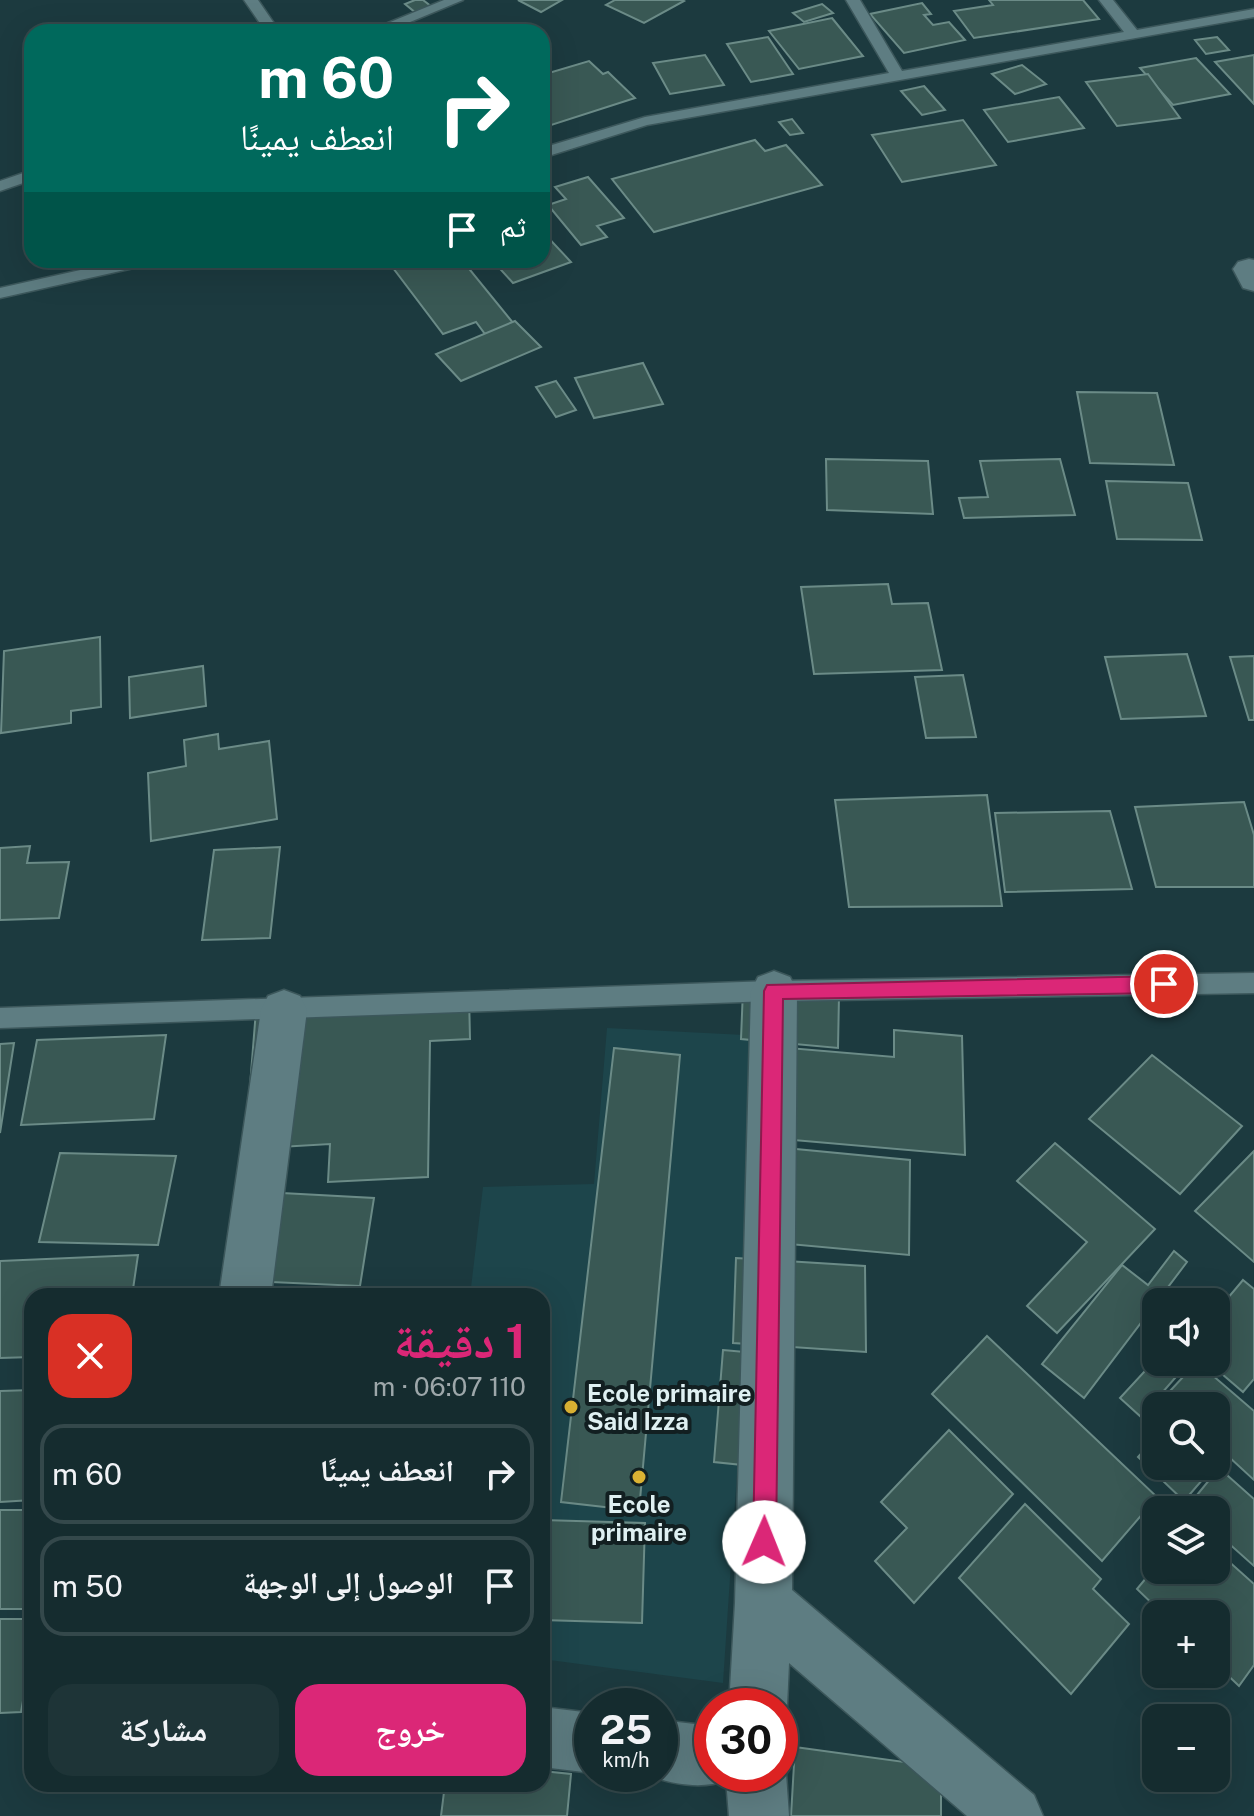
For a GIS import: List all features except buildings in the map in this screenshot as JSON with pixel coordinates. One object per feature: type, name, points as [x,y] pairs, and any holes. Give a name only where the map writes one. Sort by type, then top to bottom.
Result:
[{"type":"street","points":[[759,1688],[774,991]]},
{"type":"street","points":[[246,1288],[284,1010]]},
{"type":"street","points":[[763,1603],[1013,1816]]},
{"type":"street","points":[[550,1738],[574,1741]]},
{"type":"street","points":[[757,1792],[759,1816]]},
{"type":"lane","points":[[251,0],[268,24]]},
{"type":"lane","points":[[394,24],[456,0]]},
{"type":"lane","points":[[853,0],[899,78]]},
{"type":"lane","points":[[1106,0],[1134,35]]},
{"type":"lane","points":[[550,151],[645,121],[1254,13]]},
{"type":"lane","points":[[0,186],[24,178]]},
{"type":"lane","points":[[0,293],[111,268]]},
{"type":"lane","points":[[0,1018],[774,991],[1254,983]]},
{"type":"shaded area","name":"Ecole primaire","points":[[607,1028],[766,1036],[723,1683],[550,1660],[550,1288],[471,1288],[483,1187],[594,1184]]},
{"type":"place","name":"Ecole primaire Said Izza","points":[[571,1407]]},
{"type":"place","name":"Ecole primaire","points":[[639,1477]]},
{"type":"route","points":[[764,1542],[774,991],[1164,984]]}]
